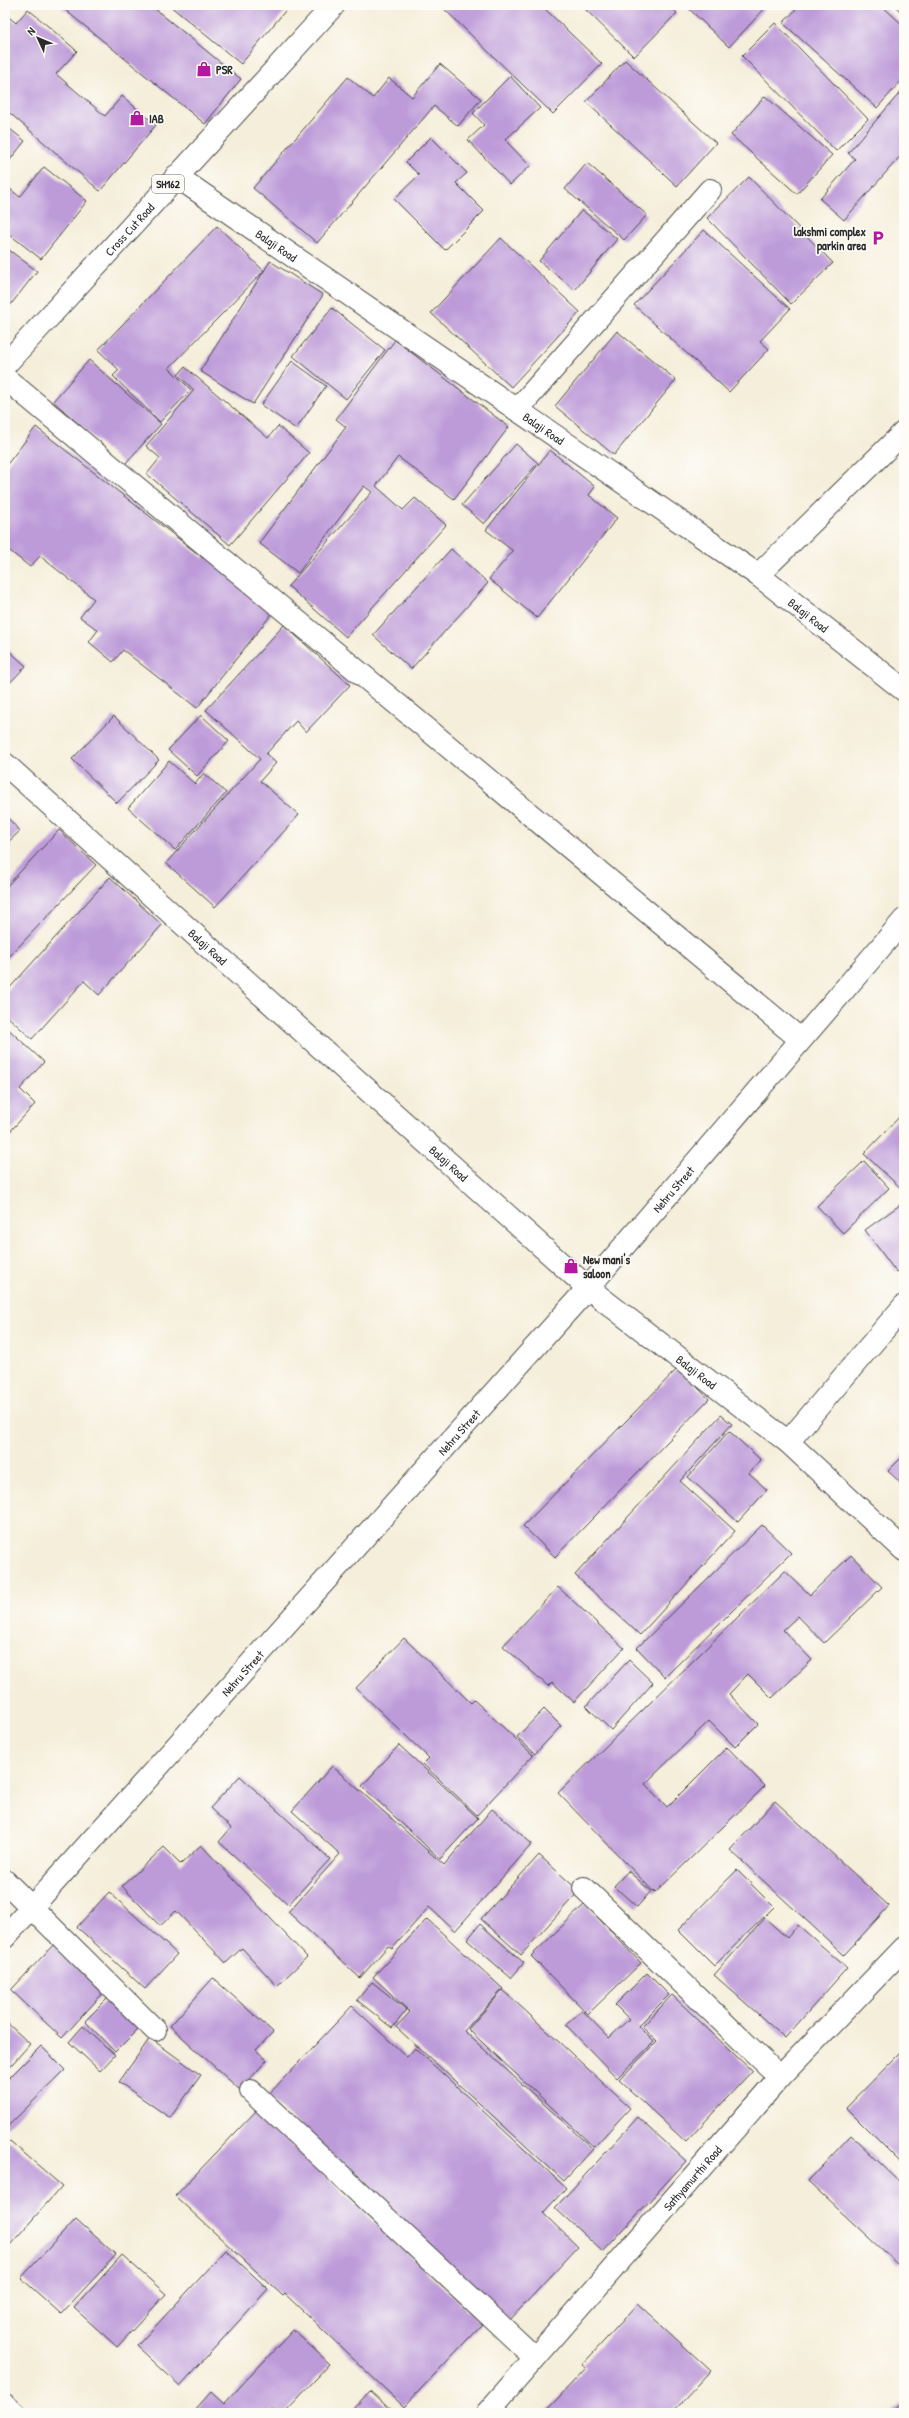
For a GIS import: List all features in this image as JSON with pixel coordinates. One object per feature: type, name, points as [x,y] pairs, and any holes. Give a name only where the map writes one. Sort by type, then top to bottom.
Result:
[{"type":"street","name":"Cross Cut Road","points":[[5,365],[176,176],[334,5]]},
{"type":"street","name":"Balaji Road","points":[[176,176],[758,575],[904,690]]},
{"type":"street","points":[[517,410],[710,190]]},
{"type":"street","points":[[5,378],[800,1039]]},
{"type":"street","points":[[758,575],[904,432]]},
{"type":"street","name":"Balaji Road","points":[[5,764],[588,1288],[788,1442],[904,1550]]},
{"type":"street","name":"Nehru Street","points":[[5,1937],[588,1288],[800,1039],[904,920]]},
{"type":"street","points":[[788,1442],[904,1306]]},
{"type":"street","points":[[5,1881],[32,1906],[155,2030]]},
{"type":"street","points":[[584,1888],[780,2077]]},
{"type":"street","name":"Sathyamurthi Road","points":[[487,2413],[534,2357],[780,2077],[904,1948]]},
{"type":"street","points":[[251,2091],[534,2357]]},
{"type":"street","points":[[5,2405],[14,2413]]},
{"type":"building","points":[[59,5],[150,5],[241,79],[205,124]]},
{"type":"building","points":[[169,5],[290,5],[241,64]]},
{"type":"building","points":[[440,5],[541,5],[602,64],[553,114]]},
{"type":"building","points":[[581,5],[669,5],[677,13],[634,57]]},
{"type":"building","points":[[685,5],[768,5],[729,47]]},
{"type":"building","points":[[800,5],[881,5],[904,26],[904,78],[877,108],[783,23]]},
{"type":"building","points":[[894,5],[904,5],[904,15]]},
{"type":"building","points":[[28,9],[77,51],[56,74],[105,116],[122,96],[156,125],[100,191],[5,109],[5,14],[16,23]]},
{"type":"building","points":[[775,23],[868,119],[836,151],[742,56]]},
{"type":"building","points":[[625,60],[716,143],[677,186],[586,102]]},
{"type":"building","points":[[440,64],[481,99],[458,126],[434,106],[317,243],[253,188],[348,77],[373,98],[389,78],[412,97]]},
{"type":"building","points":[[510,76],[540,108],[505,140],[530,166],[510,185],[468,140],[484,125],[473,113]]},
{"type":"building","points":[[904,88],[904,152],[844,220],[820,199],[855,159],[848,153]]},
{"type":"building","points":[[765,96],[832,155],[797,194],[731,135]]},
{"type":"building","points":[[5,125],[25,141],[5,166]]},
{"type":"building","points":[[431,137],[467,173],[456,183],[484,211],[445,250],[394,199],[419,175],[406,162]]},
{"type":"building","points":[[587,163],[647,215],[624,240],[565,189]]},
{"type":"building","points":[[44,167],[87,201],[41,259],[5,231],[5,185],[20,197]]},
{"type":"building","points":[[749,177],[833,263],[791,304],[707,218]]},
{"type":"building","points":[[582,210],[617,239],[575,290],[539,261]]},
{"type":"building","points":[[217,226],[264,271],[169,368],[191,390],[160,422],[113,376],[119,370],[98,350]]},
{"type":"building","points":[[704,230],[790,309],[760,341],[769,349],[729,392],[634,305]]},
{"type":"building","points":[[501,238],[580,312],[511,387],[431,313]]},
{"type":"building","points":[[5,247],[37,271],[5,312]]},
{"type":"building","points":[[270,261],[323,295],[253,404],[200,371]]},
{"type":"building","points":[[332,308],[385,350],[346,399],[293,356]]},
{"type":"building","points":[[617,331],[676,380],[614,455],[555,406]]},
{"type":"building","points":[[395,340],[509,427],[454,499],[398,457],[376,486],[403,510],[415,498],[446,525],[346,637],[288,586],[372,492],[364,486],[298,573],[259,543],[346,427],[336,419]]},
{"type":"building","points":[[89,360],[161,424],[124,465],[53,401]]},
{"type":"building","points":[[292,361],[326,386],[296,429],[261,405]]},
{"type":"building","points":[[185,367],[268,438],[278,426],[309,453],[230,545],[147,474],[160,458],[146,446],[194,390],[178,375]]},
{"type":"building","points":[[36,427],[203,558],[206,555],[275,610],[197,708],[123,650],[113,662],[89,642],[98,630],[80,617],[94,599],[40,556],[30,567],[5,547],[5,467]]},
{"type":"building","points":[[516,444],[538,463],[484,524],[462,505]]},
{"type":"building","points":[[550,450],[595,487],[589,495],[617,518],[537,618],[489,579],[513,551],[486,530]]},
{"type":"building","points":[[451,549],[488,583],[411,669],[373,635]]},
{"type":"building","points":[[284,625],[350,685],[306,732],[296,721],[266,754],[276,763],[260,781],[299,815],[215,907],[166,863],[260,759],[206,710]]},
{"type":"building","points":[[5,647],[26,666],[5,688]]},
{"type":"building","points":[[201,715],[229,741],[197,776],[168,750]]},
{"type":"building","points":[[114,716],[159,760],[117,803],[72,759]]},
{"type":"building","points":[[169,761],[195,784],[204,773],[226,793],[175,850],[128,808]]},
{"type":"building","points":[[5,815],[20,831],[5,845]]},
{"type":"building","points":[[59,830],[96,865],[5,961],[5,888]]},
{"type":"building","points":[[110,877],[162,925],[99,995],[84,981],[32,1039],[5,1014],[5,993]]},
{"type":"building","points":[[5,1026],[44,1062],[20,1089],[35,1104],[5,1137]]},
{"type":"building","points":[[904,1112],[904,1191],[864,1154]]},
{"type":"building","points":[[864,1161],[889,1188],[843,1233],[817,1206]]},
{"type":"building","points":[[904,1202],[904,1266],[896,1272],[865,1230]]},
{"type":"building","points":[[678,1368],[709,1399],[555,1557],[523,1526]]},
{"type":"building","points":[[721,1415],[732,1424],[680,1481],[735,1531],[640,1635],[575,1575]]},
{"type":"building","points":[[729,1431],[761,1460],[749,1473],[767,1490],[738,1522],[688,1477]]},
{"type":"building","points":[[904,1455],[904,1486],[888,1471]]},
{"type":"building","points":[[762,1525],[791,1553],[665,1677],[637,1648]]},
{"type":"building","points":[[851,1555],[882,1587],[824,1643],[798,1616],[783,1630],[812,1660],[772,1698],[748,1674],[729,1694],[758,1724],[735,1747],[709,1721],[645,1784],[667,1807],[727,1747],[765,1786],[655,1893],[558,1793],[785,1571],[810,1595]]},
{"type":"building","points":[[558,1587],[624,1648],[574,1702],[552,1682],[548,1686],[503,1646]]},
{"type":"building","points":[[404,1638],[471,1703],[474,1700],[533,1755],[477,1815],[423,1764],[429,1758],[356,1688]]},
{"type":"building","points":[[629,1660],[653,1683],[611,1730],[586,1706]]},
{"type":"building","points":[[544,1709],[561,1726],[535,1754],[517,1737]]},
{"type":"building","points":[[399,1745],[478,1818],[440,1859],[362,1786]]},
{"type":"building","points":[[332,1766],[444,1865],[492,1809],[532,1844],[455,1931],[429,1907],[392,1949],[388,1946],[360,1978],[288,1912],[340,1854],[292,1811]]},
{"type":"building","points":[[240,1776],[330,1859],[288,1905],[219,1842],[231,1828],[210,1808]]},
{"type":"building","points":[[775,1801],[889,1906],[844,1955],[730,1850]]},
{"type":"building","points":[[201,1845],[307,1957],[277,1986],[242,1948],[226,1963],[176,1911],[160,1926],[122,1886],[164,1847],[181,1864]]},
{"type":"building","points":[[539,1855],[579,1891],[521,1955],[481,1919]]},
{"type":"building","points":[[737,1870],[774,1907],[714,1966],[678,1930]]},
{"type":"building","points":[[628,1871],[651,1891],[637,1907],[614,1886]]},
{"type":"building","points":[[109,1892],[177,1954],[145,1989],[77,1927]]},
{"type":"building","points":[[585,1904],[641,1963],[588,2014],[531,1956]]},
{"type":"building","points":[[765,1918],[787,1938],[798,1925],[847,1968],[785,2038],[714,1975]]},
{"type":"building","points":[[427,1919],[503,1989],[464,2031],[593,2149],[564,2181],[396,2027],[410,2012],[373,1977]]},
{"type":"building","points":[[480,1924],[524,1963],[511,1978],[467,1940]]},
{"type":"building","points":[[55,1943],[106,1990],[62,2038],[11,1990]]},
{"type":"building","points":[[647,1973],[669,1995],[638,2026],[654,2042],[617,2078],[566,2025],[582,2010],[609,2038],[629,2019],[615,2005]]},
{"type":"building","points":[[213,1978],[273,2032],[256,2050],[267,2060],[240,2090],[170,2026]]},
{"type":"building","points":[[372,1982],[407,2010],[392,2028],[357,2000]]},
{"type":"building","points":[[503,1990],[630,2108],[594,2147],[468,2029]]},
{"type":"building","points":[[672,1995],[752,2071],[686,2142],[619,2080],[657,2041],[642,2027]]},
{"type":"building","points":[[109,1997],[139,2028],[115,2052],[85,2021]]},
{"type":"building","points":[[352,2006],[407,2057],[415,2048],[566,2188],[543,2213],[578,2247],[509,2321],[267,2096]]},
{"type":"building","points":[[5,2021],[30,2044],[5,2072]]},
{"type":"building","points":[[83,2026],[115,2055],[100,2071],[69,2042]]},
{"type":"building","points":[[150,2038],[201,2075],[170,2118],[119,2082]]},
{"type":"building","points":[[41,2046],[65,2070],[5,2129],[5,2082]]},
{"type":"building","points":[[900,2053],[904,2057],[904,2166],[846,2108]]},
{"type":"building","points":[[256,2111],[482,2324],[404,2407],[285,2294],[283,2296],[175,2196]]},
{"type":"building","points":[[638,2117],[686,2161],[603,2252],[555,2208]]},
{"type":"building","points":[[851,2135],[904,2186],[904,2258],[898,2265],[808,2181]]},
{"type":"building","points":[[10,2141],[62,2186],[10,2245],[5,2241],[5,2146]]},
{"type":"building","points":[[76,2219],[116,2255],[61,2314],[21,2278]]},
{"type":"building","points":[[226,2250],[268,2289],[180,2386],[137,2346]]},
{"type":"building","points":[[122,2255],[166,2294],[117,2347],[74,2308]]},
{"type":"building","points":[[638,2304],[711,2371],[672,2413],[544,2413],[586,2368],[582,2365]]},
{"type":"building","points":[[293,2330],[330,2364],[284,2413],[275,2413],[272,2410],[269,2413],[192,2413],[211,2392],[224,2404]]},
{"type":"building","points":[[370,2391],[394,2413],[349,2413]]},
{"type":"building","points":[[904,2402],[904,2413],[892,2413]]},
{"type":"place","name":"PSR","points":[[204,69]]},
{"type":"place","name":"IAB","points":[[137,118]]},
{"type":"place","name":"lakshmi complex parkin area","points":[[878,238]]},
{"type":"place","name":"New mani's saloon","points":[[571,1266]]}]
